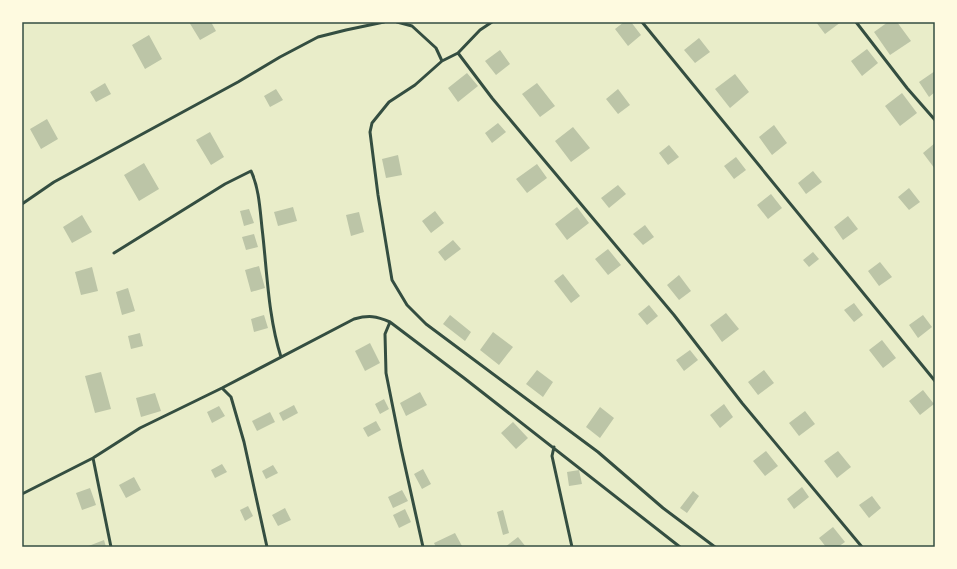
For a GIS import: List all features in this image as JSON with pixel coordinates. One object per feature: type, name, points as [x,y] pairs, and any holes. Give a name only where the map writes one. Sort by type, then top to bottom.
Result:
[{"type":"lane","points":[[22,204],[54,182],[312,40],[346,30],[384,22]]},
{"type":"lane","points":[[397,22],[412,26],[436,48],[442,61]]},
{"type":"lane","points":[[492,22],[480,30],[458,53],[442,61],[415,85],[389,102],[372,124],[370,132],[379,202],[392,280],[407,305],[426,324],[598,452],[663,508],[715,547]]},
{"type":"lane","points":[[642,22],[935,381]]},
{"type":"lane","points":[[856,22],[907,88],[935,120]]},
{"type":"lane","points":[[458,53],[492,98],[674,315],[742,403],[862,547]]},
{"type":"lane","points":[[114,254],[224,184],[251,171],[255,179],[261,221],[274,337],[281,356]]},
{"type":"lane","points":[[22,494],[93,458],[140,428],[222,388],[354,319],[365,316],[378,317],[390,322],[464,378],[680,547]]},
{"type":"lane","points":[[390,322],[385,334],[386,373],[402,456],[423,547]]},
{"type":"lane","points":[[222,388],[231,397],[242,434],[267,547]]},
{"type":"lane","points":[[554,447],[552,456],[572,547]]},
{"type":"lane","points":[[93,458],[111,547]]},
{"type":"building","points":[[189,22],[211,22],[216,31],[200,40]]},
{"type":"building","points":[[624,22],[631,22],[641,35],[628,46],[615,29]]},
{"type":"building","points":[[816,22],[841,22],[825,34]]},
{"type":"building","points":[[888,22],[897,22],[911,41],[890,55],[874,32]]},
{"type":"building","points":[[149,35],[162,59],[145,69],[132,45]]},
{"type":"building","points":[[699,38],[710,52],[695,63],[684,50]]},
{"type":"building","points":[[867,49],[878,63],[862,76],[851,61]]},
{"type":"building","points":[[500,50],[510,64],[496,75],[485,61]]},
{"type":"building","points":[[935,71],[935,92],[929,97],[919,82]]},
{"type":"building","points":[[467,73],[478,86],[458,102],[448,88]]},
{"type":"building","points":[[735,74],[749,92],[730,108],[715,89]]},
{"type":"building","points":[[105,83],[111,94],[96,102],[90,92]]},
{"type":"building","points":[[537,83],[555,106],[540,117],[522,94]]},
{"type":"building","points":[[276,89],[283,100],[270,107],[264,96]]},
{"type":"building","points":[[618,89],[630,105],[618,114],[606,99]]},
{"type":"building","points":[[902,93],[917,113],[900,126],[885,106]]},
{"type":"building","points":[[47,119],[58,139],[41,149],[30,129]]},
{"type":"building","points":[[498,123],[506,132],[492,143],[485,133]]},
{"type":"building","points":[[774,125],[787,143],[772,155],[759,137]]},
{"type":"building","points":[[573,127],[590,148],[571,162],[555,141]]},
{"type":"building","points":[[210,132],[224,157],[211,165],[196,140]]},
{"type":"building","points":[[935,143],[935,169],[923,153]]},
{"type":"building","points":[[669,145],[679,157],[668,165],[659,153]]},
{"type":"building","points":[[398,155],[402,175],[386,178],[382,159]]},
{"type":"building","points":[[736,157],[746,170],[734,179],[724,166]]},
{"type":"building","points":[[144,163],[159,189],[139,201],[124,175]]},
{"type":"building","points":[[537,164],[547,178],[527,193],[516,179]]},
{"type":"building","points":[[813,171],[822,182],[806,194],[798,183]]},
{"type":"building","points":[[618,185],[626,194],[609,208],[601,198]]},
{"type":"building","points":[[909,188],[920,202],[909,210],[898,197]]},
{"type":"building","points":[[771,194],[782,208],[768,219],[757,205]]},
{"type":"building","points":[[293,207],[297,221],[278,226],[274,212]]},
{"type":"building","points":[[577,207],[589,223],[567,240],[555,224]]},
{"type":"building","points":[[249,209],[254,223],[244,226],[240,211]]},
{"type":"building","points":[[435,211],[444,223],[431,233],[422,221]]},
{"type":"building","points":[[359,212],[364,232],[351,236],[346,215]]},
{"type":"building","points":[[82,215],[92,232],[72,243],[63,227]]},
{"type":"building","points":[[848,216],[858,229],[843,240],[834,227]]},
{"type":"building","points":[[645,225],[654,237],[643,245],[633,234]]},
{"type":"building","points":[[254,234],[258,247],[246,250],[242,237]]},
{"type":"building","points":[[453,240],[461,249],[445,261],[438,252]]},
{"type":"building","points":[[608,249],[621,265],[608,275],[595,259]]},
{"type":"building","points":[[813,252],[819,259],[809,267],[803,260]]},
{"type":"building","points":[[880,262],[892,277],[879,286],[868,271]]},
{"type":"building","points":[[259,266],[265,288],[251,292],[245,270]]},
{"type":"building","points":[[92,267],[98,291],[81,295],[75,272]]},
{"type":"building","points":[[563,274],[580,296],[571,303],[554,281]]},
{"type":"building","points":[[679,275],[691,291],[679,300],[667,285]]},
{"type":"building","points":[[128,288],[135,311],[122,315],[116,292]]},
{"type":"building","points":[[854,303],[863,315],[854,322],[844,310]]},
{"type":"building","points":[[649,305],[658,316],[647,325],[638,314]]},
{"type":"building","points":[[726,313],[739,329],[722,342],[710,325]]},
{"type":"building","points":[[264,315],[268,328],[254,332],[251,319]]},
{"type":"building","points":[[450,315],[471,332],[465,341],[443,324]]},
{"type":"building","points":[[923,315],[932,327],[918,338],[909,325]]},
{"type":"building","points":[[493,332],[513,347],[499,365],[480,350]]},
{"type":"building","points":[[140,333],[143,346],[131,349],[128,336]]},
{"type":"building","points":[[882,340],[896,358],[883,368],[869,350]]},
{"type":"building","points":[[370,343],[380,363],[365,371],[355,351]]},
{"type":"building","points":[[690,350],[698,360],[684,371],[676,360]]},
{"type":"building","points":[[537,370],[553,382],[543,397],[526,384]]},
{"type":"building","points":[[764,370],[774,383],[758,395],[748,382]]},
{"type":"building","points":[[101,372],[111,409],[95,413],[85,376]]},
{"type":"building","points":[[923,390],[934,404],[920,415],[909,401]]},
{"type":"building","points":[[420,392],[427,405],[406,416],[400,403]]},
{"type":"building","points":[[155,393],[161,411],[141,417],[136,398]]},
{"type":"building","points":[[384,399],[389,409],[380,414],[375,404]]},
{"type":"building","points":[[724,404],[733,417],[720,428],[710,415]]},
{"type":"building","points":[[294,405],[298,413],[283,421],[279,413]]},
{"type":"building","points":[[219,406],[225,416],[212,423],[207,412]]},
{"type":"building","points":[[600,407],[614,418],[600,438],[586,427]]},
{"type":"building","points":[[805,411],[815,424],[799,436],[789,423]]},
{"type":"building","points":[[270,412],[275,422],[257,431],[252,421]]},
{"type":"building","points":[[376,421],[381,430],[368,437],[363,428]]},
{"type":"building","points":[[513,422],[528,438],[516,449],[501,433]]},
{"type":"building","points":[[766,451],[778,466],[765,476],[753,461]]},
{"type":"building","points":[[838,451],[851,467],[837,478],[824,461]]},
{"type":"building","points":[[222,464],[227,472],[215,478],[211,470]]},
{"type":"building","points":[[273,465],[278,473],[266,479],[262,471]]},
{"type":"building","points":[[423,469],[431,484],[422,489],[414,474]]},
{"type":"building","points":[[579,470],[582,484],[569,486],[567,472]]},
{"type":"building","points":[[134,477],[141,490],[126,498],[119,485]]},
{"type":"building","points":[[802,487],[809,497],[794,509],[787,499]]},
{"type":"building","points":[[90,488],[96,505],[82,510],[76,493]]},
{"type":"building","points":[[402,490],[408,501],[393,508],[388,497]]},
{"type":"building","points":[[693,491],[699,496],[687,513],[680,508]]},
{"type":"building","points":[[872,496],[881,508],[869,518],[859,505]]},
{"type":"building","points":[[248,506],[253,516],[245,521],[240,510]]},
{"type":"building","points":[[285,508],[291,520],[278,526],[272,515]]},
{"type":"building","points":[[405,509],[411,522],[399,528],[393,515]]},
{"type":"building","points":[[503,510],[509,533],[503,535],[497,512]]},
{"type":"building","points":[[833,527],[845,542],[838,547],[826,547],[819,538]]},
{"type":"building","points":[[455,533],[462,546],[436,547],[434,543]]},
{"type":"building","points":[[518,537],[526,547],[505,547]]},
{"type":"building","points":[[104,540],[106,547],[86,547]]}]
